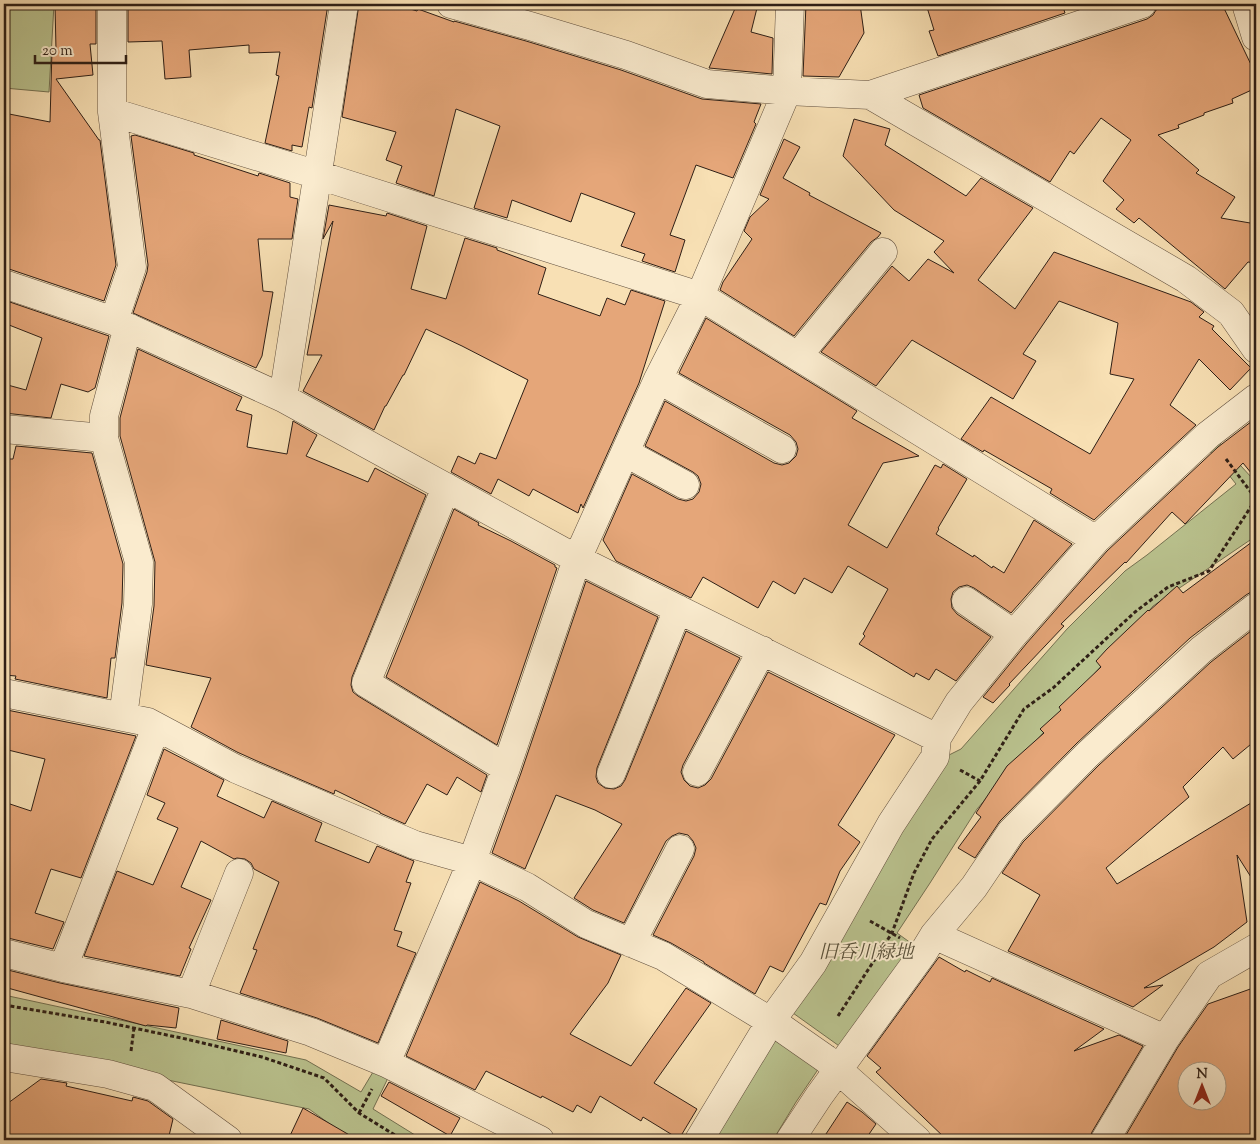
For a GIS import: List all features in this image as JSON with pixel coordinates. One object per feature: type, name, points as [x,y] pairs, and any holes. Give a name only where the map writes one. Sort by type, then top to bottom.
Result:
[{"type":"street","points":[[112,4],[112,112],[132,267],[122,324],[124,341],[104,416],[104,438],[139,562],[138,604],[124,717]]},
{"type":"street","points":[[283,398],[344,4]]},
{"type":"street","points":[[451,4],[626,55],[706,84],[787,91],[870,95],[1142,4]]},
{"type":"street","points":[[386,1063],[472,861],[506,768],[577,559],[658,379],[700,296],[787,91],[790,4]]},
{"type":"street","points":[[1246,4],[1256,37]]},
{"type":"street","points":[[870,95],[1186,279],[1231,313],[1256,348]]},
{"type":"street","points":[[112,112],[700,296],[1096,540]]},
{"type":"street","points":[[798,356],[883,252]]},
{"type":"street","points":[[4,284],[122,324],[283,398],[577,559],[937,738]]},
{"type":"street","points":[[658,379],[782,449]]},
{"type":"street","points":[[699,1140],[777,1025],[891,824],[935,757],[937,738],[959,702],[1014,634],[1096,540],[1208,435],[1256,398]]},
{"type":"street","points":[[4,429],[104,438]]},
{"type":"street","points":[[626,453],[685,485]]},
{"type":"street","points":[[446,487],[366,682],[506,768]]},
{"type":"street","points":[[966,600],[1014,634]]},
{"type":"street","points":[[790,1140],[832,1064],[924,953],[934,935],[974,887],[1011,832],[1088,754],[1194,657],[1256,607]]},
{"type":"street","points":[[611,774],[678,609]]},
{"type":"street","points":[[697,772],[762,650]]},
{"type":"street","points":[[4,693],[148,722],[236,769],[415,846],[472,861],[526,887],[586,924],[662,956],[777,1025],[832,1064],[917,1140]]},
{"type":"street","points":[[63,968],[156,727]]},
{"type":"street","points":[[631,943],[680,850]]},
{"type":"street","points":[[191,994],[239,873]]},
{"type":"street","points":[[934,935],[1165,1038]]},
{"type":"street","points":[[1105,1140],[1165,1038],[1209,975],[1256,948]]},
{"type":"street","points":[[4,953],[63,968],[191,994],[311,1032],[386,1063],[540,1140]]},
{"type":"street","points":[[4,1057],[108,1074],[155,1087],[228,1140]]},
{"type":"path","points":[[833,1024],[892,934],[914,873],[932,839],[980,781],[1024,709],[1053,688],[1135,612],[1168,587],[1209,571],[1256,499],[1208,435]]},
{"type":"path","points":[[4,1005],[105,1022],[262,1057],[324,1078],[359,1113],[404,1140]]},
{"type":"green space","points":[[4,4],[54,4],[49,92],[4,88]]},
{"type":"green space","name":"旧呑川緑地","points":[[1218,441],[1252,478],[1256,475],[1256,536],[1153,606],[977,809],[897,933],[915,946],[842,1048],[786,1008],[945,757],[961,749],[1067,629],[1125,571],[1236,484],[1209,450]]},
{"type":"green space","points":[[4,995],[306,1060],[361,1092],[373,1072],[388,1078],[373,1109],[423,1140],[352,1140],[309,1109],[153,1077],[4,1052]]},
{"type":"green space","points":[[774,1034],[819,1068],[773,1140],[709,1140]]},
{"type":"building","points":[[55,4],[96,4],[96,44],[90,44],[93,75],[56,79],[100,140],[116,265],[104,301],[9,269],[4,269],[4,113],[50,122],[52,49],[56,50]]},
{"type":"building","points":[[128,4],[247,4],[248,7],[328,4],[312,108],[309,107],[302,147],[292,145],[292,151],[265,143],[279,76],[276,75],[280,52],[249,53],[249,45],[189,50],[191,77],[165,79],[162,41],[128,42]]},
{"type":"building","points":[[359,4],[394,4],[417,11],[418,9],[454,22],[526,41],[621,70],[702,99],[761,104],[754,122],[756,124],[733,178],[696,165],[670,235],[685,240],[675,272],[642,261],[645,254],[621,246],[635,213],[581,193],[571,222],[512,200],[507,218],[474,208],[500,126],[456,109],[434,196],[396,183],[402,166],[386,160],[396,132],[342,117]]},
{"type":"building","points":[[737,4],[758,4],[751,32],[773,38],[772,74],[709,68]]},
{"type":"building","points":[[806,4],[860,4],[864,33],[839,77],[803,76]]},
{"type":"building","points":[[926,4],[1062,4],[1065,13],[938,56],[929,31],[934,30]]},
{"type":"building","points":[[1174,4],[1222,4],[1256,75],[1256,88],[1232,99],[1233,103],[1204,113],[1204,115],[1178,125],[1179,128],[1158,135],[1199,170],[1196,173],[1235,197],[1221,218],[1256,224],[1256,263],[1248,262],[1225,289],[1139,218],[1134,223],[1116,209],[1124,200],[1103,181],[1131,140],[1101,118],[1074,154],[1070,151],[1050,182],[923,108],[919,95],[1147,19],[1156,10]]},
{"type":"building","points":[[854,119],[890,129],[885,145],[966,196],[981,178],[1033,208],[978,280],[1015,309],[1054,252],[1191,302],[1204,312],[1199,317],[1214,326],[1212,329],[1251,368],[1230,390],[1199,359],[1170,405],[1196,425],[1094,520],[1050,493],[1052,489],[961,439],[991,397],[1090,454],[1134,379],[1110,374],[1118,323],[1059,301],[1023,354],[1036,361],[1013,399],[912,340],[876,386],[821,352],[892,266],[909,281],[928,259],[954,273],[934,252],[944,241],[894,210],[843,156]]},
{"type":"building","points":[[135,135],[194,153],[194,155],[258,176],[259,173],[290,183],[290,197],[298,199],[292,239],[258,239],[263,291],[273,292],[262,356],[256,368],[133,313],[148,265],[131,136]]},
{"type":"building","points":[[784,139],[800,147],[783,178],[810,193],[809,195],[881,233],[871,242],[794,336],[720,290],[723,282],[752,239],[744,231],[750,217],[769,199],[760,195]]},
{"type":"building","points":[[329,205],[386,216],[387,213],[427,226],[411,289],[446,299],[465,238],[497,248],[497,250],[546,268],[538,294],[600,316],[607,298],[625,305],[631,290],[665,301],[639,383],[583,508],[581,504],[578,513],[533,489],[529,496],[498,479],[491,494],[451,472],[458,456],[475,464],[480,453],[496,459],[528,380],[426,329],[374,430],[303,391],[322,355],[307,355],[333,221],[323,239]]},
{"type":"building","points":[[4,300],[109,336],[95,388],[88,392],[61,384],[51,418],[4,413],[4,384],[26,390],[42,338],[4,323]]},
{"type":"building","points":[[706,318],[857,411],[852,418],[919,456],[883,463],[848,525],[887,548],[935,465],[941,468],[943,464],[967,479],[936,534],[973,557],[974,555],[992,568],[993,566],[1004,573],[1034,520],[1072,544],[1011,613],[967,585],[959,587],[953,592],[951,599],[952,608],[957,614],[991,637],[956,681],[936,669],[929,680],[916,673],[914,677],[859,644],[865,636],[863,634],[888,589],[848,566],[832,593],[804,578],[795,594],[773,581],[758,608],[703,577],[691,598],[616,561],[603,540],[632,474],[678,499],[686,501],[693,499],[699,492],[701,484],[698,476],[645,446],[665,401],[774,463],[782,465],[789,463],[796,456],[798,449],[796,442],[790,435],[679,373]]},
{"type":"building","points":[[138,349],[242,397],[236,410],[252,415],[247,447],[287,454],[293,421],[317,435],[306,456],[368,482],[375,468],[426,495],[352,677],[351,685],[353,692],[358,696],[487,775],[481,792],[457,777],[447,795],[427,784],[405,824],[335,790],[334,794],[237,752],[191,727],[211,678],[146,665],[154,606],[155,562],[120,436],[120,418]]},
{"type":"building","points":[[1256,418],[1256,479],[1243,463],[1185,524],[1172,512],[1126,563],[1061,624],[1064,626],[993,703],[983,697],[1026,644],[1107,551],[1218,447]]},
{"type":"building","points":[[16,446],[92,453],[123,564],[122,603],[115,658],[111,658],[107,698],[15,679],[16,676],[4,675],[4,622],[9,591],[9,554],[4,554],[4,501],[7,459],[13,459]]},
{"type":"building","points":[[454,509],[479,523],[478,525],[511,541],[555,565],[557,568],[497,745],[386,677]]},
{"type":"building","points":[[1256,539],[1256,589],[1190,638],[1077,743],[1000,821],[975,858],[958,848],[981,817],[976,813],[1007,766],[1044,733],[1040,729],[1061,710],[1059,707],[1101,667],[1096,661],[1107,649],[1148,610],[1177,586],[1183,593]]},
{"type":"building","points":[[586,581],[658,617],[597,768],[596,777],[598,783],[605,788],[614,789],[621,786],[625,780],[686,631],[740,658],[683,765],[681,772],[684,780],[690,786],[698,788],[705,785],[711,779],[768,672],[895,735],[838,825],[860,842],[840,871],[826,905],[820,903],[783,972],[770,966],[755,994],[704,962],[653,935],[694,856],[696,848],[688,835],[679,833],[666,841],[624,923],[593,910],[574,898],[622,824],[595,810],[556,795],[525,869],[492,853]]},
{"type":"building","points":[[1256,627],[1256,740],[1233,759],[1223,747],[1183,787],[1189,797],[1106,868],[1117,884],[1256,800],[1256,885],[1237,855],[1247,922],[1214,947],[1144,988],[1163,985],[1133,1007],[1008,951],[1040,895],[1002,873],[1023,842],[1099,765],[1211,662]]},
{"type":"building","points":[[7,710],[136,736],[81,878],[51,869],[35,913],[64,922],[53,949],[4,938],[4,802],[31,811],[45,759],[4,749],[4,723]]},
{"type":"building","points":[[164,749],[224,780],[217,796],[264,818],[272,801],[322,823],[315,841],[369,863],[377,846],[414,861],[406,882],[411,883],[394,930],[402,932],[397,946],[416,953],[378,1043],[317,1018],[240,993],[257,950],[253,949],[279,882],[254,869],[251,863],[245,859],[234,859],[201,841],[181,887],[211,900],[189,948],[191,949],[180,976],[84,956],[117,871],[153,885],[178,828],[157,819],[165,803],[147,795]]},
{"type":"building","points":[[480,882],[519,901],[578,937],[621,955],[608,983],[570,1034],[631,1066],[686,988],[711,1003],[654,1083],[697,1109],[679,1139],[643,1117],[641,1121],[600,1096],[591,1113],[577,1105],[573,1112],[486,1071],[475,1090],[406,1056]]},
{"type":"building","points":[[939,957],[965,972],[966,970],[990,982],[992,978],[1104,1029],[1074,1051],[1119,1035],[1143,1046],[1089,1140],[947,1140],[876,1072],[881,1068],[867,1056]]},
{"type":"building","points":[[4,969],[179,1008],[176,1028],[146,1026],[4,987]]},
{"type":"building","points":[[1256,987],[1256,1140],[1123,1140],[1178,1047],[1208,1004]]},
{"type":"building","points":[[221,1020],[288,1041],[286,1053],[217,1039]]},
{"type":"building","points":[[41,1079],[67,1083],[66,1086],[132,1101],[133,1097],[148,1101],[173,1119],[168,1140],[4,1140],[4,1106]]},
{"type":"building","points":[[389,1082],[460,1118],[450,1136],[381,1096]]},
{"type":"building","points":[[847,1102],[876,1124],[865,1140],[822,1140]]},
{"type":"building","points":[[303,1108],[358,1140],[288,1140]]}]
